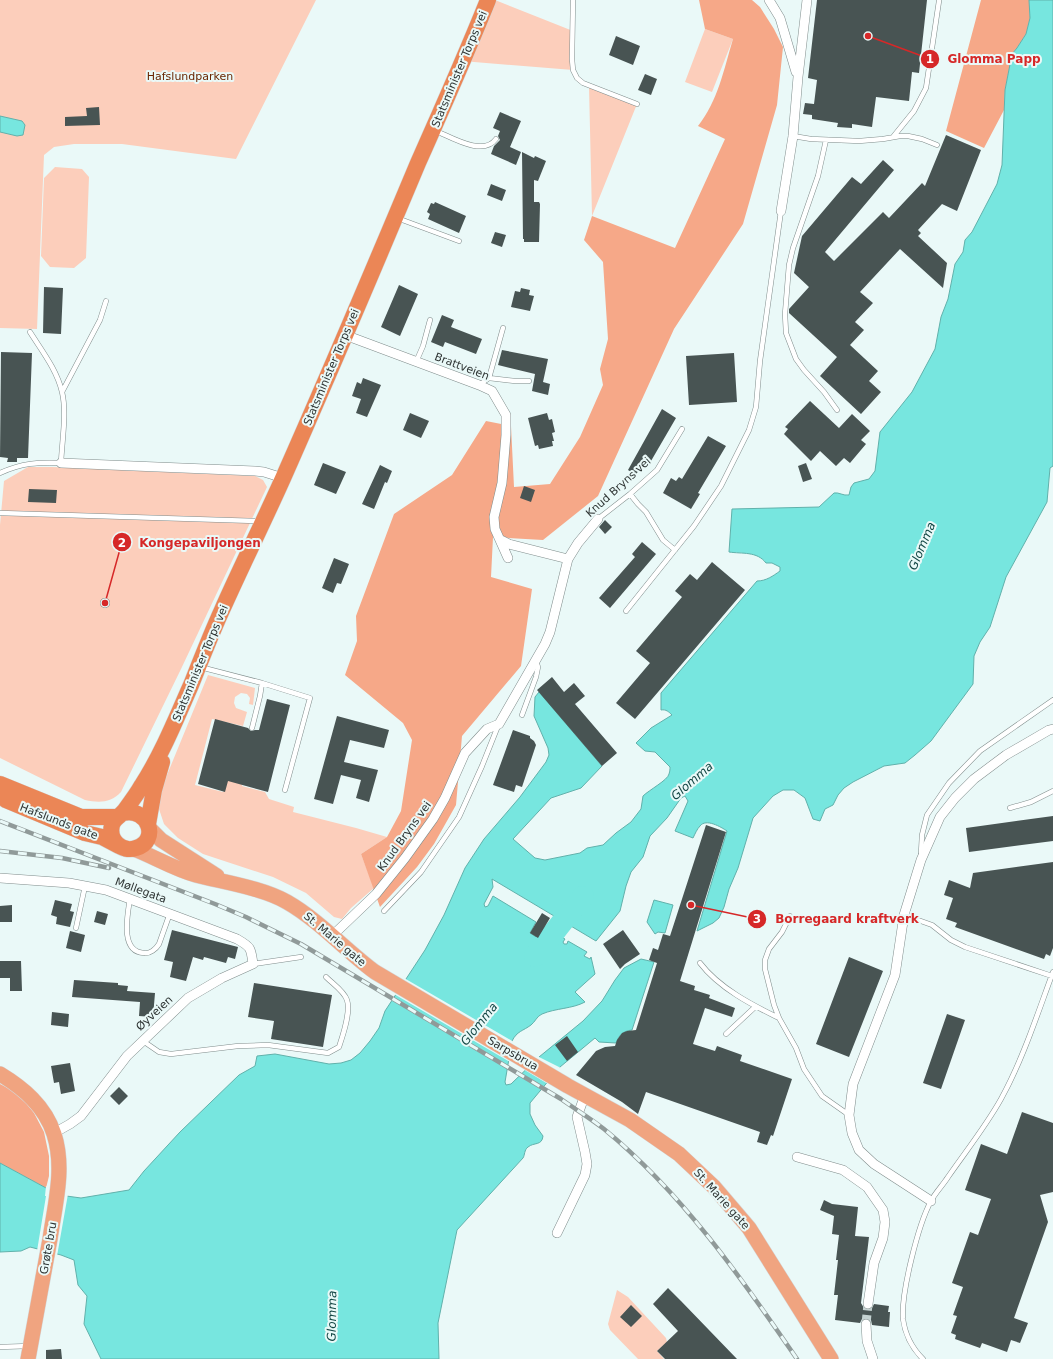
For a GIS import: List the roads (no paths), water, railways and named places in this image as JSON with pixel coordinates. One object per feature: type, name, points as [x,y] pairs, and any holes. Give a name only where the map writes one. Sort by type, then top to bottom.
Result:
[{"type":"highway","name":"Statsminister Torps vei","points":[[120,815],[143,785],[170,732],[222,609],[264,522],[488,0]]},
{"type":"highway","name":"Statsminister Torps vei","points":[[148,826],[154,790],[170,732]]},
{"type":"highway","name":"Hafslunds gate","points":[[0,784],[81,818],[120,815]]},
{"type":"highway","name":"Hafslunds gate","points":[[0,796],[6,800],[84,833],[102,837],[126,847]]},
{"type":"highway","points":[[135,812],[145,818],[148,826],[147,839],[144,844],[126,847],[113,837],[112,832],[114,822],[120,815],[135,812]]},
{"type":"main road","name":"St. Marie gate","points":[[148,826],[162,840],[226,882]]},
{"type":"main road","name":"St. Marie gate","points":[[126,847],[195,875],[264,892],[285,901],[308,915],[362,963],[375,972]]},
{"type":"main road","name":"Sarpsbrua","points":[[375,972],[568,1086]]},
{"type":"main road","name":"Grøte bru","points":[[0,1074],[28,1094],[44,1114],[54,1132],[60,1167],[29,1353]]},
{"type":"main road","name":"St. Marie gate","points":[[568,1086],[616,1112],[661,1140],[679,1154],[714,1187],[749,1228],[831,1359]]},
{"type":"street","points":[[769,0],[780,18],[798,77]]},
{"type":"street","points":[[781,211],[793,136],[807,0]]},
{"type":"street","name":"Brattveien","points":[[345,335],[479,384],[492,391],[506,415],[502,483],[494,517],[495,529],[508,558]]},
{"type":"street","points":[[61,462],[259,471],[283,478]]},
{"type":"street","name":"Knud Bryns vei","points":[[332,936],[376,894],[405,858],[434,820],[465,753],[487,729],[499,724],[545,644],[550,632],[568,559],[578,543],[598,519]]},
{"type":"street","points":[[501,540],[509,544],[568,559]]},
{"type":"street","points":[[931,1201],[874,1164],[860,1150],[852,1133],[849,1115],[853,1084],[895,976],[904,915],[921,860],[940,817],[955,798],[974,779],[1006,756],[1053,729]]},
{"type":"street","name":"Møllegata","points":[[0,878],[69,883],[106,890],[130,898],[237,939],[251,950],[254,964]]},
{"type":"street","name":"Øyveien","points":[[54,1132],[70,1124],[81,1116],[127,1056],[142,1040],[188,998],[222,978],[254,964]]},
{"type":"street","points":[[557,1233],[585,1175],[587,1164],[577,1117],[582,1103],[587,1096]]},
{"type":"street","points":[[797,1156],[843,1170],[867,1188],[883,1210],[885,1222],[883,1238],[874,1263],[868,1304]]},
{"type":"street","points":[[866,1324],[867,1341],[873,1359]]},
{"type":"lane","points":[[574,0],[572,59],[573,70],[577,78],[583,83],[636,104]]},
{"type":"lane","points":[[893,137],[914,111],[926,88],[939,1]]},
{"type":"lane","points":[[433,130],[478,147],[490,144],[496,139]]},
{"type":"lane","points":[[793,136],[826,140],[863,141],[908,136],[922,139],[937,145]]},
{"type":"lane","points":[[826,140],[818,176],[794,248],[790,265],[784,314],[786,333],[796,359],[824,392],[836,410]]},
{"type":"lane","points":[[626,611],[694,526],[721,486],[749,430],[756,407],[760,361],[781,211]]},
{"type":"lane","points":[[396,217],[459,241]]},
{"type":"lane","points":[[62,392],[100,320],[106,301]]},
{"type":"lane","points":[[416,362],[423,346],[430,320]]},
{"type":"lane","points":[[489,378],[503,328]]},
{"type":"lane","points":[[0,473],[13,467],[27,464],[40,462],[61,462],[64,408],[62,392],[53,368],[30,332]]},
{"type":"lane","points":[[479,384],[489,378],[529,381]]},
{"type":"lane","name":"Knud Bryns vei","points":[[598,519],[630,494],[657,470],[682,429]]},
{"type":"lane","points":[[630,494],[646,512],[663,540],[675,550]]},
{"type":"lane","points":[[0,513],[264,522]]},
{"type":"lane","points":[[522,715],[536,677],[538,667],[536,661]]},
{"type":"lane","points":[[198,667],[262,683],[310,698],[285,790]]},
{"type":"lane","points":[[252,728],[262,683]]},
{"type":"lane","points":[[921,860],[922,834],[926,815],[949,783],[980,751],[1053,700]]},
{"type":"lane","points":[[384,911],[420,872],[459,817],[499,724]]},
{"type":"lane","points":[[1010,808],[1031,802],[1053,791]]},
{"type":"lane","points":[[76,928],[85,886]]},
{"type":"lane","points":[[130,898],[126,921],[126,932],[129,942],[140,953],[146,953],[156,948],[159,944],[170,913]]},
{"type":"lane","points":[[904,915],[932,925],[952,940],[966,947],[1052,974],[1016,1072],[976,1138],[931,1201],[919,1231],[903,1301],[903,1319],[908,1339],[923,1359]]},
{"type":"lane","points":[[790,916],[782,932],[769,949],[764,965],[774,1005],[779,1018],[796,1048],[804,1069],[822,1096],[849,1115]]},
{"type":"lane","name":"Øyveien","points":[[254,964],[301,957]]},
{"type":"lane","points":[[700,963],[715,979],[755,1007],[779,1018]]},
{"type":"lane","points":[[142,1040],[159,1052],[171,1054],[238,1046],[268,1045],[328,1053],[340,1047],[349,1008],[347,1000],[343,994],[326,977]]},
{"type":"lane","points":[[726,1034],[755,1007]]},
{"type":"lane","points":[[0,1347],[29,1353]]},
{"type":"water","points":[[1029,0],[1053,0],[1053,466],[1050,468],[1047,502],[1006,577],[990,627],[980,642],[974,656],[973,684],[931,741],[905,763],[884,766],[844,788],[838,795],[833,805],[825,809],[820,821],[813,819],[805,798],[794,790],[783,790],[773,796],[753,818],[738,868],[719,918],[713,923],[697,931],[727,831],[714,824],[706,823],[699,827],[693,838],[675,831],[688,801],[685,796],[681,798],[667,818],[650,836],[643,857],[631,872],[620,911],[596,941],[492,879],[493,887],[484,904],[485,907],[488,906],[493,896],[536,922],[530,933],[538,938],[544,927],[565,939],[563,942],[564,944],[567,944],[568,941],[587,952],[584,956],[590,959],[591,957],[595,974],[575,992],[585,1002],[542,1014],[531,1025],[516,1035],[512,1041],[505,1082],[506,1085],[511,1084],[539,1057],[583,1021],[602,1001],[624,968],[641,959],[654,962],[632,1030],[626,1031],[622,1034],[616,1043],[599,1042],[595,1038],[560,1067],[530,1103],[530,1114],[535,1125],[543,1136],[541,1141],[527,1148],[523,1158],[457,1230],[438,1323],[439,1359],[101,1359],[84,1324],[87,1296],[78,1285],[74,1260],[30,1247],[21,1251],[0,1252],[0,1163],[59,1195],[81,1198],[129,1190],[144,1171],[180,1132],[239,1075],[255,1066],[257,1056],[275,1054],[329,1064],[351,1060],[360,1053],[379,1028],[385,1011],[425,950],[444,915],[465,868],[484,839],[520,797],[546,762],[549,755],[548,748],[534,716],[535,697],[539,692],[602,766],[581,788],[551,798],[513,839],[535,858],[545,860],[580,853],[587,848],[603,845],[631,822],[641,809],[643,796],[665,779],[670,772],[670,767],[655,752],[645,751],[636,743],[651,728],[672,715],[666,710],[661,710],[661,693],[757,581],[766,579],[780,571],[780,567],[772,563],[766,563],[758,556],[729,552],[732,509],[819,507],[834,493],[849,495],[851,487],[854,483],[869,479],[875,471],[880,432],[912,392],[935,349],[941,317],[948,299],[955,264],[963,252],[965,240],[972,232],[997,184],[1002,165],[1005,90],[1012,54],[1026,34],[1030,18]]},
{"type":"water","points":[[0,116],[22,121],[25,125],[23,135],[17,136],[0,132]]},
{"type":"water","points":[[654,900],[673,905],[665,933],[658,932],[655,934],[647,922]]},
{"type":"waterway","name":"Glomma","points":[[535,956],[583,897]]},
{"type":"tunnel","points":[[866,1324],[868,1304]]},
{"type":"railway","points":[[0,821],[215,904],[246,917],[301,944],[561,1099],[604,1129],[659,1180],[708,1237],[754,1297],[797,1359]]},
{"type":"railway","points":[[0,851],[62,858],[109,868]]},
{"type":"place","name":"Glomma Papp","points":[[868,36]]},
{"type":"place","name":"Kongepaviljongen","points":[[105,603]]},
{"type":"place","name":"Borregaard kraftverk","points":[[691,905]]},
{"type":"park label","name":"Hafslundparken","points":[[190,76]]}]
